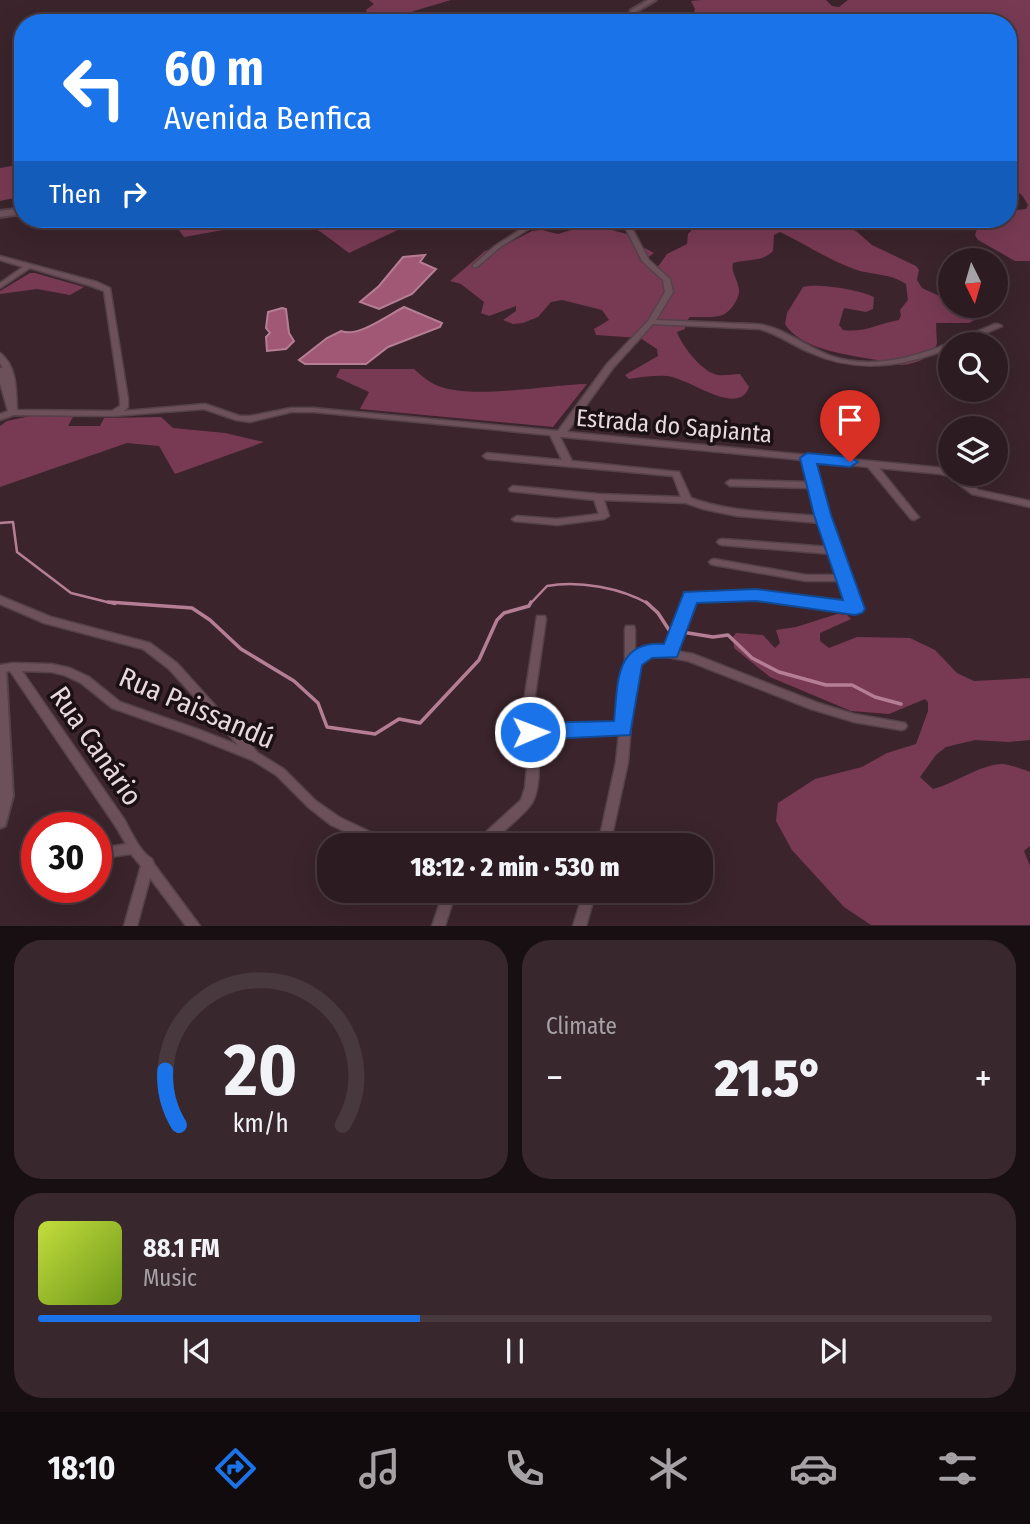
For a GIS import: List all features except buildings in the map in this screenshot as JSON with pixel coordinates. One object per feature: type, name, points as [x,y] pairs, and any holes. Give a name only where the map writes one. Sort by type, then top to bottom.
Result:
[{"type":"main road","points":[[632,14],[653,0]]},
{"type":"street","points":[[475,266],[497,247],[527,228]]},
{"type":"street","name":"Estrada do Sapianta","points":[[557,435],[610,366],[652,322],[670,289],[666,279],[646,261],[629,228]]},
{"type":"street","points":[[0,258],[107,290],[124,399],[124,407],[113,414]]},
{"type":"street","points":[[0,286],[29,266]]},
{"type":"street","points":[[652,322],[760,327],[777,331],[819,355],[864,365],[896,364],[938,349]]},
{"type":"street","points":[[983,332],[998,326]]},
{"type":"street","points":[[0,356],[12,379],[13,412]]},
{"type":"street","points":[[0,370],[8,404],[13,412]]},
{"type":"street","name":"Estrada do Sapianta","points":[[13,412],[113,414],[166,412],[205,406],[239,418],[250,418],[291,410],[314,410],[938,471]]},
{"type":"street","points":[[0,417],[13,412]]},
{"type":"street","points":[[557,435],[568,463]]},
{"type":"street","points":[[487,456],[676,474],[687,500]]},
{"type":"street","points":[[670,652],[691,596],[756,595],[853,610],[857,607],[834,551],[807,458]]},
{"type":"street","points":[[871,464],[914,517]]},
{"type":"street","points":[[730,483],[814,485]]},
{"type":"street","name":"Estrada do Sapianta","points":[[967,486],[975,492],[1030,504]]},
{"type":"street","points":[[513,489],[598,497],[687,500],[731,511],[824,520]]},
{"type":"street","points":[[517,519],[557,522],[604,516],[598,497]]},
{"type":"street","points":[[722,542],[834,551]]},
{"type":"street","points":[[714,562],[806,578],[845,578]]},
{"type":"street","points":[[0,600],[48,620],[146,646],[173,666],[256,757]]},
{"type":"street","points":[[493,833],[526,803],[533,767],[529,702],[541,619]]},
{"type":"street","points":[[607,833],[620,775],[629,677],[630,629]]},
{"type":"street","points":[[629,677],[634,661],[641,654],[651,650],[670,652],[828,710],[863,720],[901,726]]},
{"type":"street","name":"Rua Paissandú","points":[[4,669],[51,668],[66,671],[85,680],[116,705],[256,757],[280,772],[312,804],[335,821],[360,833]]},
{"type":"street","points":[[0,822],[6,796],[4,669]]},
{"type":"street","name":"Rua Canário","points":[[4,669],[194,926]]},
{"type":"street","points":[[530,732],[623,729]]},
{"type":"street","points":[[112,851],[134,848]]},
{"type":"street","points":[[130,926],[148,863]]},
{"type":"street","points":[[438,926],[446,903]]},
{"type":"street","points":[[579,926],[586,903]]},
{"type":"shaded area","points":[[369,0],[451,0],[410,14],[367,14],[366,10],[374,4]]},
{"type":"shaded area","points":[[826,0],[832,6],[839,7],[848,0],[1030,0],[1030,261],[1015,261],[1008,257],[1008,248],[992,248],[978,240],[975,235],[977,228],[1017,228],[1017,210],[1026,209],[1028,205],[1017,192],[1017,14],[693,14],[695,9],[691,1]]},
{"type":"shaded area","points":[[14,166],[14,198],[0,201],[0,168]]},
{"type":"shaded area","points":[[178,228],[234,228],[184,237]]},
{"type":"shaded area","points":[[313,228],[402,228],[349,253]]},
{"type":"shaded area","points":[[577,228],[605,228],[634,236],[639,245],[654,253],[643,261],[657,268],[667,254],[687,244],[688,234],[694,228],[850,228],[872,245],[916,266],[919,270],[917,280],[922,288],[938,295],[938,318],[976,319],[969,323],[936,323],[937,344],[934,349],[922,359],[902,365],[838,353],[807,342],[785,324],[787,313],[803,287],[839,288],[874,297],[873,309],[866,312],[844,308],[839,325],[843,330],[851,331],[899,320],[900,310],[908,300],[906,284],[844,265],[780,232],[774,235],[773,251],[768,255],[733,263],[739,293],[732,308],[722,315],[690,317],[685,323],[685,329],[677,332],[699,364],[712,373],[740,374],[749,387],[743,396],[735,399],[712,394],[667,376],[629,379],[625,375],[658,356],[657,349],[640,338],[596,335],[594,329],[609,320],[602,310],[562,300],[551,302],[538,317],[513,324],[503,320],[516,311],[516,306],[489,316],[481,313],[484,302],[461,284],[450,281],[485,251],[505,245],[532,231],[542,230],[558,234]]},
{"type":"shaded area","points":[[425,255],[420,262],[436,269],[412,294],[379,309],[360,302],[379,286],[403,257]]},
{"type":"shaded area","points":[[30,273],[84,287],[70,295],[37,289],[0,294],[0,291]]},
{"type":"shaded area","points":[[404,307],[442,323],[440,327],[388,347],[366,364],[305,364],[299,360],[327,338],[341,331],[364,329]]},
{"type":"shaded area","points":[[286,309],[289,333],[294,341],[286,349],[267,351],[266,337],[270,333],[266,328],[268,312]]},
{"type":"shaded area","points":[[340,369],[414,369],[433,384],[474,392],[587,384],[553,427],[360,409],[369,392],[336,377]]},
{"type":"shaded area","points":[[35,415],[73,417],[68,426],[100,426],[104,418],[161,417],[173,428],[225,433],[264,442],[175,474],[159,446],[127,443],[0,487],[0,426],[7,421]]},
{"type":"shaded area","points":[[837,614],[847,615],[851,619],[820,633],[820,641],[829,648],[857,637],[910,638],[935,650],[957,673],[974,681],[1030,678],[1030,740],[975,740],[946,747],[936,755],[920,777],[933,789],[995,765],[1003,764],[1030,772],[1030,846],[1024,851],[1030,866],[1030,925],[871,925],[844,907],[792,850],[776,821],[778,803],[815,779],[862,767],[887,753],[916,744],[928,711],[928,702],[925,699],[889,714],[851,711],[770,677],[734,648],[733,637],[736,633],[763,635],[775,648],[780,643],[776,630],[796,627]]},
{"type":"waterway","points":[[0,523],[13,522],[17,552],[71,593],[115,604]]},
{"type":"waterway","points":[[530,604],[547,586],[559,584],[613,590],[647,603]]},
{"type":"waterway","points":[[108,602],[192,608],[210,620],[241,649],[294,681],[318,703],[327,727],[375,734],[399,719],[420,723],[479,660],[497,620],[504,613],[530,604]]},
{"type":"waterway","points":[[647,603],[658,613],[669,630]]},
{"type":"waterway","points":[[682,632],[713,637],[728,635],[752,658],[779,672],[826,685],[852,685],[875,697],[901,704]]},
{"type":"route","points":[[530,732],[623,729],[630,670],[634,661],[651,650],[670,652],[691,596],[756,595],[855,609],[857,607],[822,515],[807,458],[850,462]]}]
